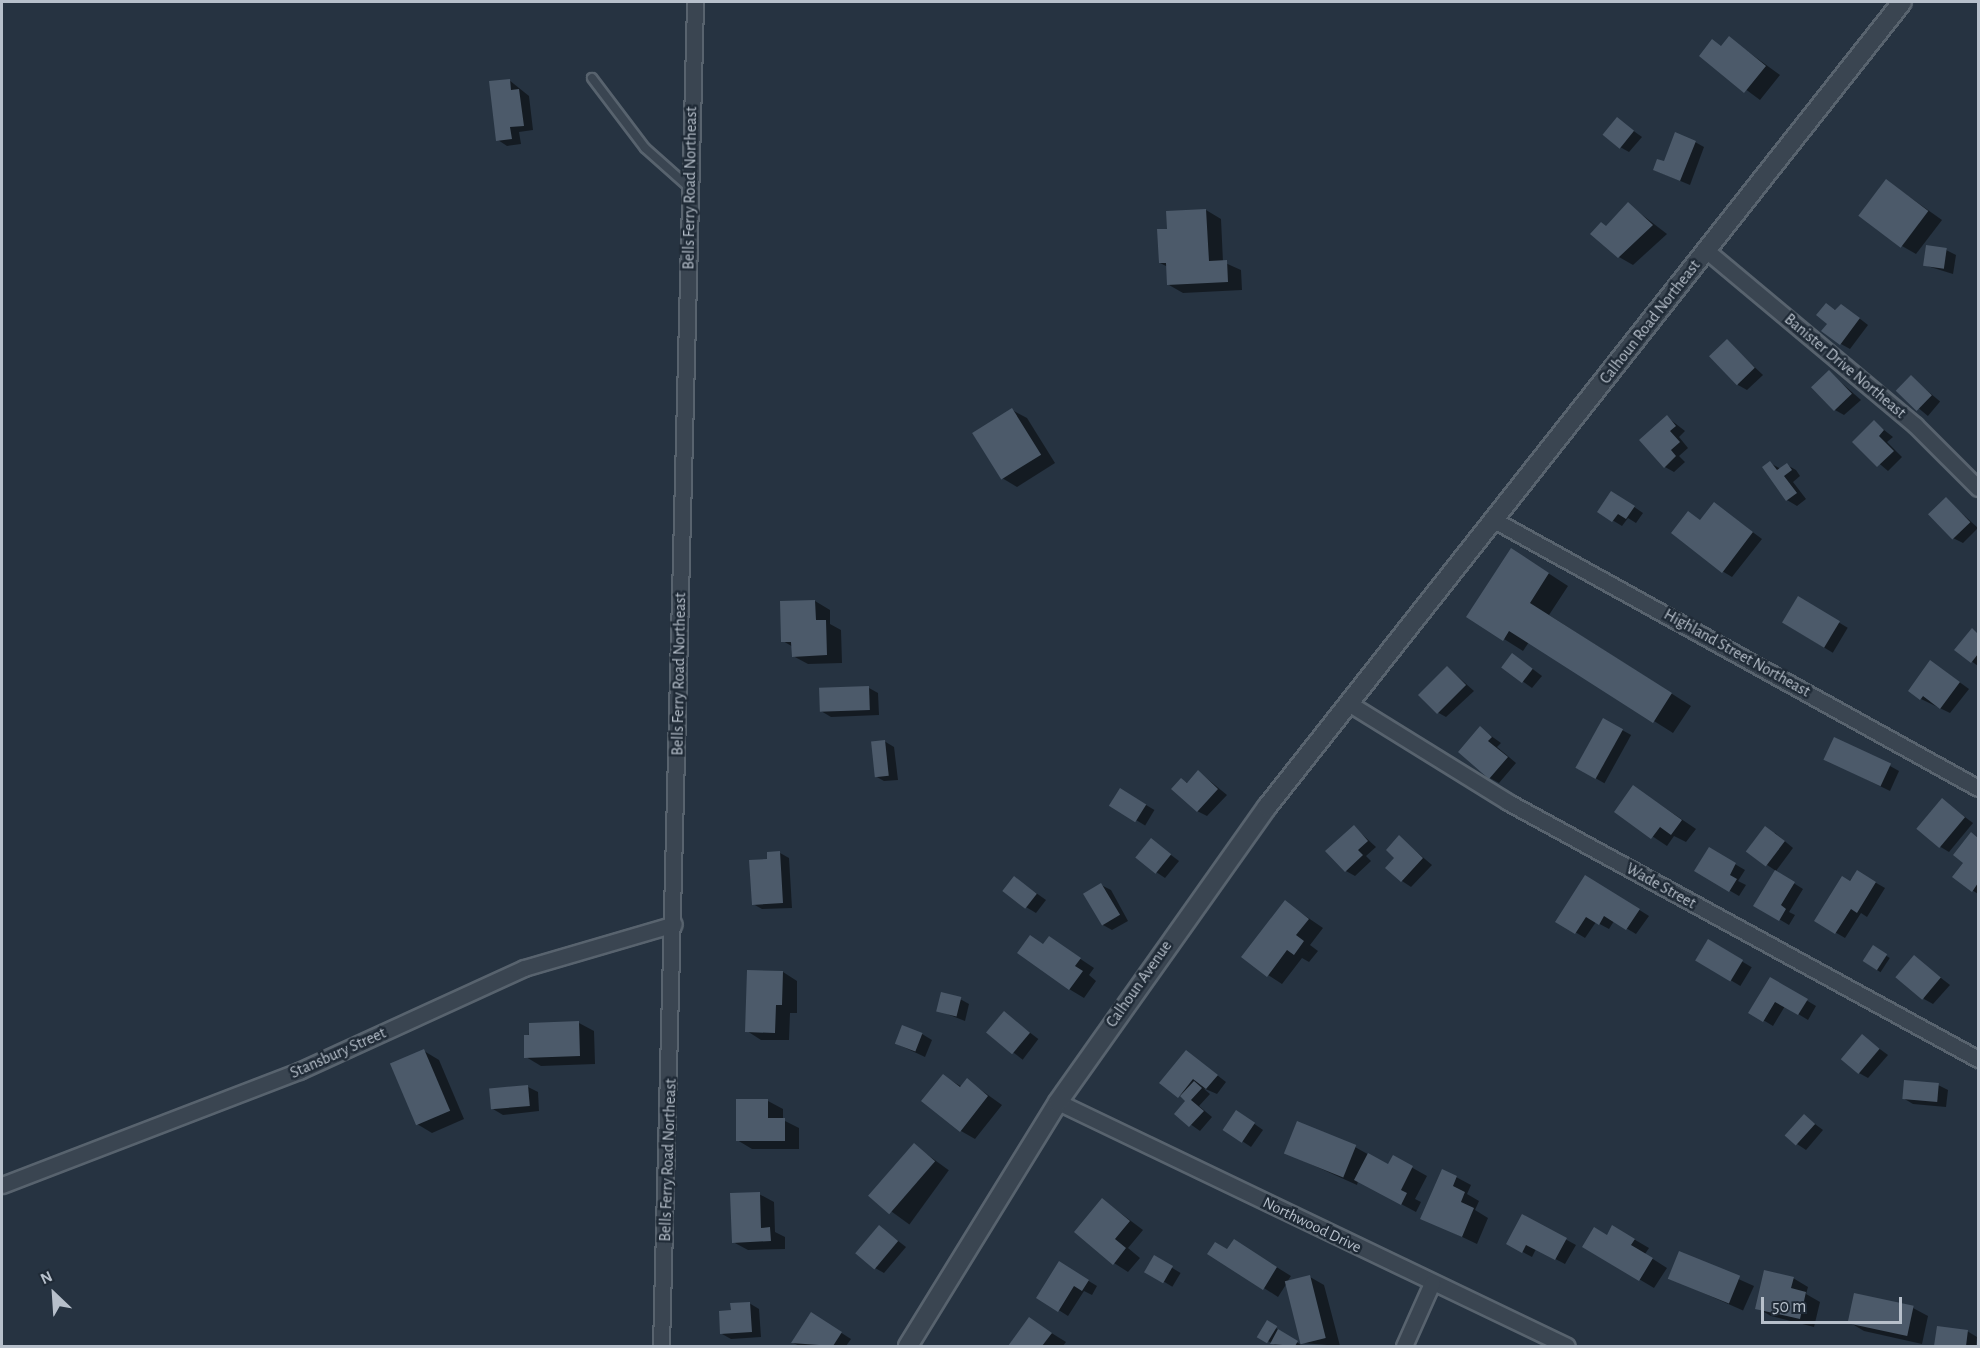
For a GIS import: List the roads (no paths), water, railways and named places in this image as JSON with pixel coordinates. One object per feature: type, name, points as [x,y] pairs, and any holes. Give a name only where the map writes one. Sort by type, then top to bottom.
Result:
[{"type":"street","name":"Bells Ferry Road Northeast","points":[[661,1347],[674,924],[695,2]]},
{"type":"street","name":"Calhoun Road Northeast","points":[[1398,642],[1902,2]]},
{"type":"street","name":"Banister Drive Northeast","points":[[1707,251],[1915,425],[1978,488]]},
{"type":"street","name":"Highland Street Northeast","points":[[1494,520],[1978,788]]},
{"type":"street","name":"Calhoun Avenue","points":[[908,1347],[1058,1102],[1182,923],[1398,642]]},
{"type":"street","name":"Wade Street","points":[[1350,704],[1508,802],[1978,1059]]},
{"type":"street","name":"Stansbury Street","points":[[2,1185],[299,1071],[524,968],[674,924]]},
{"type":"street","name":"Northwood Drive","points":[[1058,1102],[1567,1347]]},
{"type":"street","points":[[1404,1347],[1432,1283]]},
{"type":"lane","points":[[592,78],[645,148],[690,188]]}]
